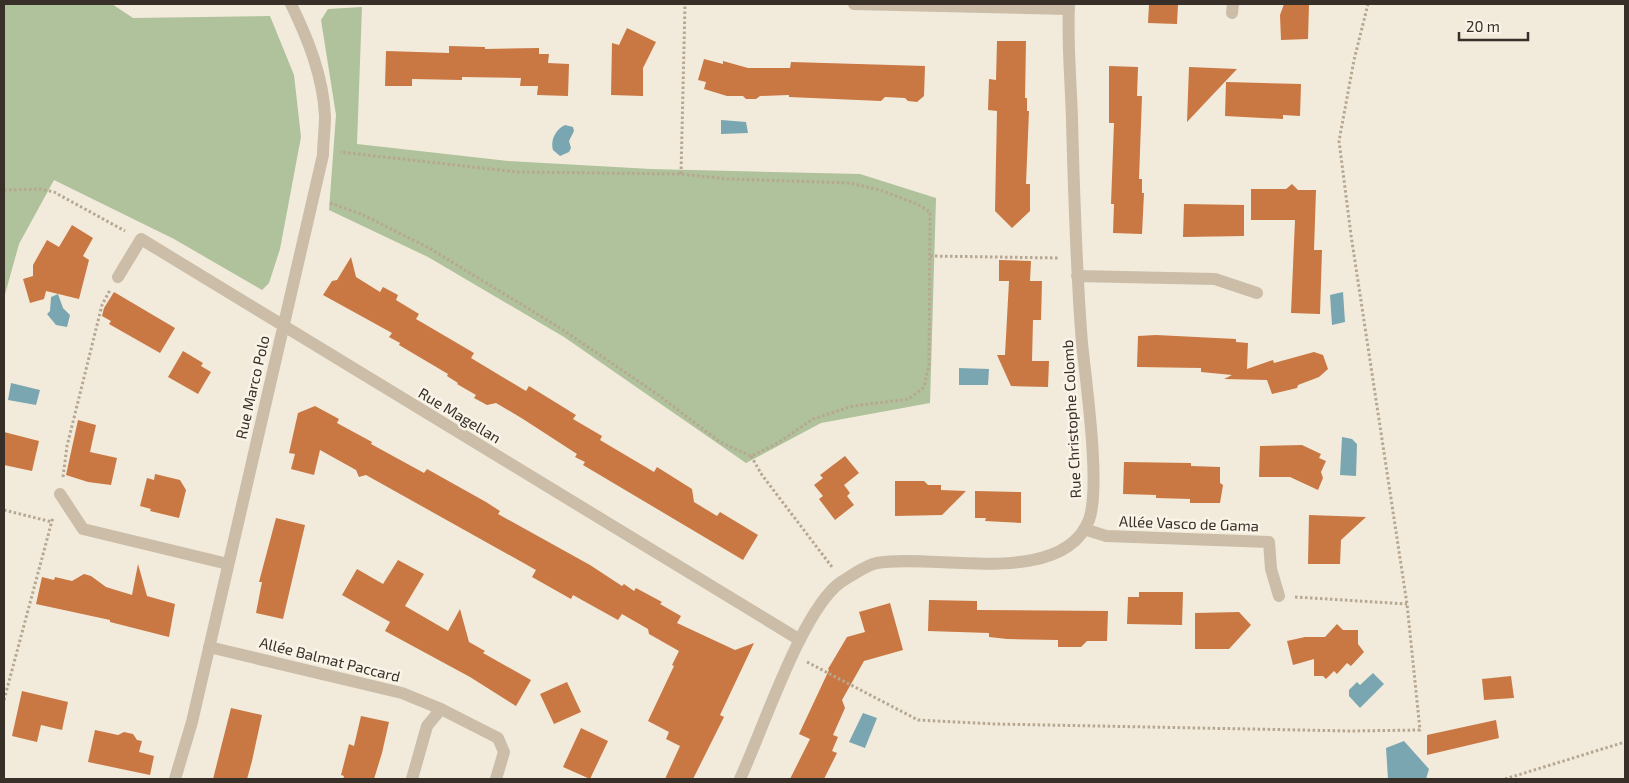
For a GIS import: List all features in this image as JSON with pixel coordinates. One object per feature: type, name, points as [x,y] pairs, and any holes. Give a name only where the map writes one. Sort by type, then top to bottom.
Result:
[{"type":"street","name":"Rue Marco Polo","points":[[175,779],[192,722],[210,647],[323,155],[325,116],[318,70],[304,31],[291,4]]},
{"type":"street","points":[[854,4],[1069,6]]},
{"type":"street","name":"Rue Christophe Colomb","points":[[740,779],[800,640],[825,598],[841,582],[874,564],[901,561],[1001,563],[1024,562],[1044,558],[1066,548],[1084,529],[1090,518],[1093,499],[1092,460],[1077,276],[1069,6]]},
{"type":"street","name":"Rue Magellan","points":[[140,239],[800,640]]},
{"type":"street","points":[[118,277],[140,239]]},
{"type":"street","points":[[1077,276],[1215,279],[1257,293]]},
{"type":"street","points":[[60,494],[83,529],[228,564]]},
{"type":"street","name":"Allée Vasco de Gama","points":[[1084,529],[1106,536],[1269,542],[1271,569],[1279,596]]},
{"type":"street","name":"Allée Balmat Paccard","points":[[210,647],[402,694],[441,709],[498,738],[504,752],[496,779]]},
{"type":"street","points":[[412,779],[427,726],[441,709]]},
{"type":"path","points":[[681,174],[685,4]]},
{"type":"path","points":[[337,152],[348,151],[517,172],[681,174],[728,179],[850,183],[880,190],[916,204],[930,212],[928,365],[924,387],[909,399],[853,406],[813,419],[776,444],[751,456]]},
{"type":"path","points":[[4,190],[40,189],[54,192],[140,239]]},
{"type":"path","points":[[328,202],[361,214],[429,248],[560,328],[657,394],[720,442],[751,456],[762,475],[833,568],[828,573]]},
{"type":"path","points":[[930,256],[1076,256]]},
{"type":"path","points":[[4,510],[52,522]]},
{"type":"path","points":[[1279,596],[1407,604]]},
{"type":"path","points":[[1506,779],[1625,742]]},
{"type":"green space","points":[[4,4],[112,4],[133,18],[270,16],[294,75],[301,137],[280,249],[269,283],[262,290],[174,239],[54,180],[19,244],[4,298]]},
{"type":"green space","points":[[362,7],[357,144],[508,161],[651,169],[860,174],[936,198],[930,403],[821,423],[746,463],[564,337],[428,257],[329,210],[336,115],[321,20],[328,9]]},
{"type":"water","points":[[721,120],[746,122],[748,133],[721,134]]},
{"type":"water","points":[[565,125],[573,127],[574,131],[569,141],[571,148],[569,152],[560,156],[553,150],[552,142],[556,132]]},
{"type":"water","points":[[1343,292],[1345,322],[1332,325],[1330,295]]},
{"type":"water","points":[[58,294],[63,308],[70,315],[67,327],[56,325],[47,314],[50,311],[51,297]]},
{"type":"water","points":[[959,368],[989,369],[988,385],[959,385]]},
{"type":"water","points":[[11,383],[40,390],[36,405],[8,400]]},
{"type":"water","points":[[1342,437],[1352,439],[1357,444],[1356,476],[1340,475]]},
{"type":"water","points":[[1373,673],[1384,684],[1360,708],[1349,696],[1349,690],[1357,682],[1360,685]]},
{"type":"water","points":[[863,713],[877,718],[865,748],[849,742]]},
{"type":"water","points":[[1404,741],[1429,769],[1426,779],[1388,779],[1386,748]]},
{"type":"building","points":[[1149,4],[1178,4],[1177,24],[1148,23]]},
{"type":"building","points":[[1284,4],[1309,4],[1308,39],[1281,40],[1280,15]]},
{"type":"building","points":[[627,28],[656,42],[643,68],[643,96],[611,95],[612,43],[619,45]]},
{"type":"building","points":[[997,41],[1026,41],[1025,98],[1027,98],[1027,111],[1029,111],[1026,184],[1030,184],[1030,211],[1012,228],[995,211],[997,111],[988,110],[989,79],[996,80]]},
{"type":"building","points":[[449,46],[485,47],[485,49],[539,48],[539,54],[549,54],[548,63],[569,64],[568,96],[537,95],[538,86],[520,86],[521,78],[462,77],[462,80],[412,79],[412,86],[385,86],[386,51],[449,53]]},
{"type":"building","points":[[704,59],[723,64],[723,61],[748,68],[790,68],[791,62],[925,66],[924,96],[917,102],[908,101],[905,98],[885,97],[881,101],[789,97],[789,95],[760,96],[756,99],[746,99],[743,96],[727,96],[704,89],[706,82],[698,80]]},
{"type":"building","points":[[1109,66],[1138,67],[1137,96],[1142,96],[1139,179],[1142,179],[1142,193],[1144,193],[1142,234],[1113,233],[1114,204],[1111,204],[1114,123],[1109,123]]},
{"type":"building","points":[[1189,67],[1237,69],[1187,122]]},
{"type":"building","points":[[1226,82],[1301,84],[1300,116],[1283,115],[1283,119],[1225,116]]},
{"type":"building","points":[[1292,184],[1298,190],[1316,190],[1314,250],[1322,250],[1320,314],[1291,313],[1295,220],[1251,220],[1251,189],[1286,189]]},
{"type":"building","points":[[1184,204],[1244,205],[1244,236],[1183,237]]},
{"type":"building","points":[[72,225],[93,238],[83,256],[89,260],[79,299],[46,291],[44,299],[30,303],[23,279],[33,276],[33,265],[47,240],[59,247]]},
{"type":"building","points":[[351,257],[356,277],[380,292],[383,287],[398,295],[396,300],[419,314],[416,319],[474,353],[471,358],[526,391],[529,386],[576,415],[573,419],[602,436],[600,440],[654,472],[657,467],[692,489],[694,502],[717,516],[720,512],[758,535],[743,560],[583,465],[585,462],[575,457],[577,454],[523,419],[496,403],[487,405],[474,398],[476,395],[457,384],[447,376],[448,374],[399,345],[400,343],[389,337],[392,333],[323,295],[332,281],[337,280]]},
{"type":"building","points":[[999,260],[1031,261],[1030,281],[1042,281],[1041,320],[1033,320],[1032,361],[1049,361],[1048,387],[1011,386],[997,355],[1005,355],[1009,281],[999,281]]},
{"type":"building","points":[[114,292],[175,328],[160,353],[109,324],[111,321],[102,316],[104,308]]},
{"type":"building","points":[[1156,335],[1236,339],[1236,342],[1248,343],[1247,369],[1273,360],[1274,363],[1314,352],[1323,355],[1328,369],[1319,377],[1298,385],[1297,388],[1272,394],[1267,380],[1224,379],[1232,375],[1201,372],[1201,368],[1137,367],[1138,336]]},
{"type":"building","points":[[183,351],[203,363],[201,366],[211,372],[198,394],[168,377]]},
{"type":"building","points":[[315,406],[339,419],[337,423],[372,442],[371,444],[424,473],[427,469],[486,502],[500,511],[498,514],[590,565],[622,586],[624,584],[634,591],[636,588],[662,602],[660,604],[681,616],[677,623],[735,650],[754,643],[720,715],[724,717],[693,779],[665,779],[680,746],[666,739],[669,732],[648,721],[674,666],[672,665],[679,651],[649,634],[648,629],[622,614],[618,620],[573,595],[571,599],[532,577],[536,570],[366,475],[359,477],[356,470],[320,450],[314,475],[291,469],[295,454],[289,453],[298,413]]},
{"type":"building","points":[[78,420],[96,425],[90,452],[117,458],[111,485],[88,482],[66,475]]},
{"type":"building","points":[[4,432],[39,441],[32,471],[4,465]]},
{"type":"building","points":[[1302,445],[1321,454],[1319,458],[1326,461],[1321,472],[1323,478],[1318,490],[1290,477],[1259,477],[1260,446]]},
{"type":"building","points":[[845,456],[859,473],[844,485],[850,493],[847,496],[854,505],[835,520],[819,499],[823,496],[814,485],[823,478],[820,475]]},
{"type":"building","points":[[1124,462],[1191,463],[1191,466],[1220,467],[1220,483],[1223,485],[1220,503],[1190,503],[1190,499],[1156,498],[1156,495],[1123,494]]},
{"type":"building","points":[[155,474],[180,480],[186,490],[179,518],[150,511],[151,509],[140,506],[147,478],[154,480]]},
{"type":"building","points":[[895,481],[924,481],[928,485],[941,485],[941,490],[966,491],[942,515],[895,516]]},
{"type":"building","points":[[975,491],[1021,492],[1021,523],[985,521],[986,518],[975,518]]},
{"type":"building","points":[[1309,515],[1366,517],[1341,540],[1340,564],[1308,564]]},
{"type":"building","points":[[276,518],[305,525],[283,619],[256,613],[262,582],[259,582]]},
{"type":"building","points":[[398,560],[424,574],[405,606],[448,631],[460,609],[469,642],[485,651],[483,653],[531,680],[516,706],[470,677],[385,631],[390,622],[342,595],[357,569],[383,584]]},
{"type":"building","points":[[138,564],[147,596],[175,604],[169,637],[110,622],[110,620],[36,604],[42,577],[54,580],[55,577],[72,581],[84,574],[91,576],[106,587],[132,595]]},
{"type":"building","points":[[1139,592],[1183,592],[1182,625],[1127,624],[1128,597],[1139,597]]},
{"type":"building","points":[[929,600],[977,601],[977,610],[1108,611],[1107,641],[1087,641],[1081,647],[1058,647],[1058,640],[1007,639],[989,637],[989,633],[928,631]]},
{"type":"building","points":[[890,603],[903,650],[864,661],[842,700],[845,708],[833,735],[838,737],[832,751],[837,753],[824,779],[790,779],[810,739],[799,734],[828,669],[847,637],[865,632],[859,612]]},
{"type":"building","points":[[1239,612],[1251,625],[1229,649],[1195,649],[1195,613]]},
{"type":"building","points":[[1337,624],[1343,630],[1358,630],[1358,644],[1364,652],[1351,666],[1347,663],[1337,674],[1334,671],[1326,679],[1323,676],[1314,676],[1314,659],[1293,665],[1287,641],[1305,637],[1325,637]]},
{"type":"building","points":[[1511,676],[1514,698],[1484,700],[1482,679]]},
{"type":"building","points":[[567,682],[581,712],[554,724],[540,694]]},
{"type":"building","points":[[22,691],[68,702],[62,730],[41,725],[37,742],[12,736]]},
{"type":"building","points":[[231,708],[262,715],[252,761],[247,779],[213,779]]},
{"type":"building","points":[[361,716],[389,722],[382,753],[374,779],[343,779],[344,776],[341,775],[349,744],[354,746]]},
{"type":"building","points":[[1496,720],[1499,738],[1427,755],[1427,735]]},
{"type":"building","points":[[581,728],[608,741],[590,779],[563,767]]},
{"type":"building","points":[[95,730],[118,735],[124,732],[133,734],[137,740],[142,741],[139,752],[154,756],[150,775],[88,762]]}]
